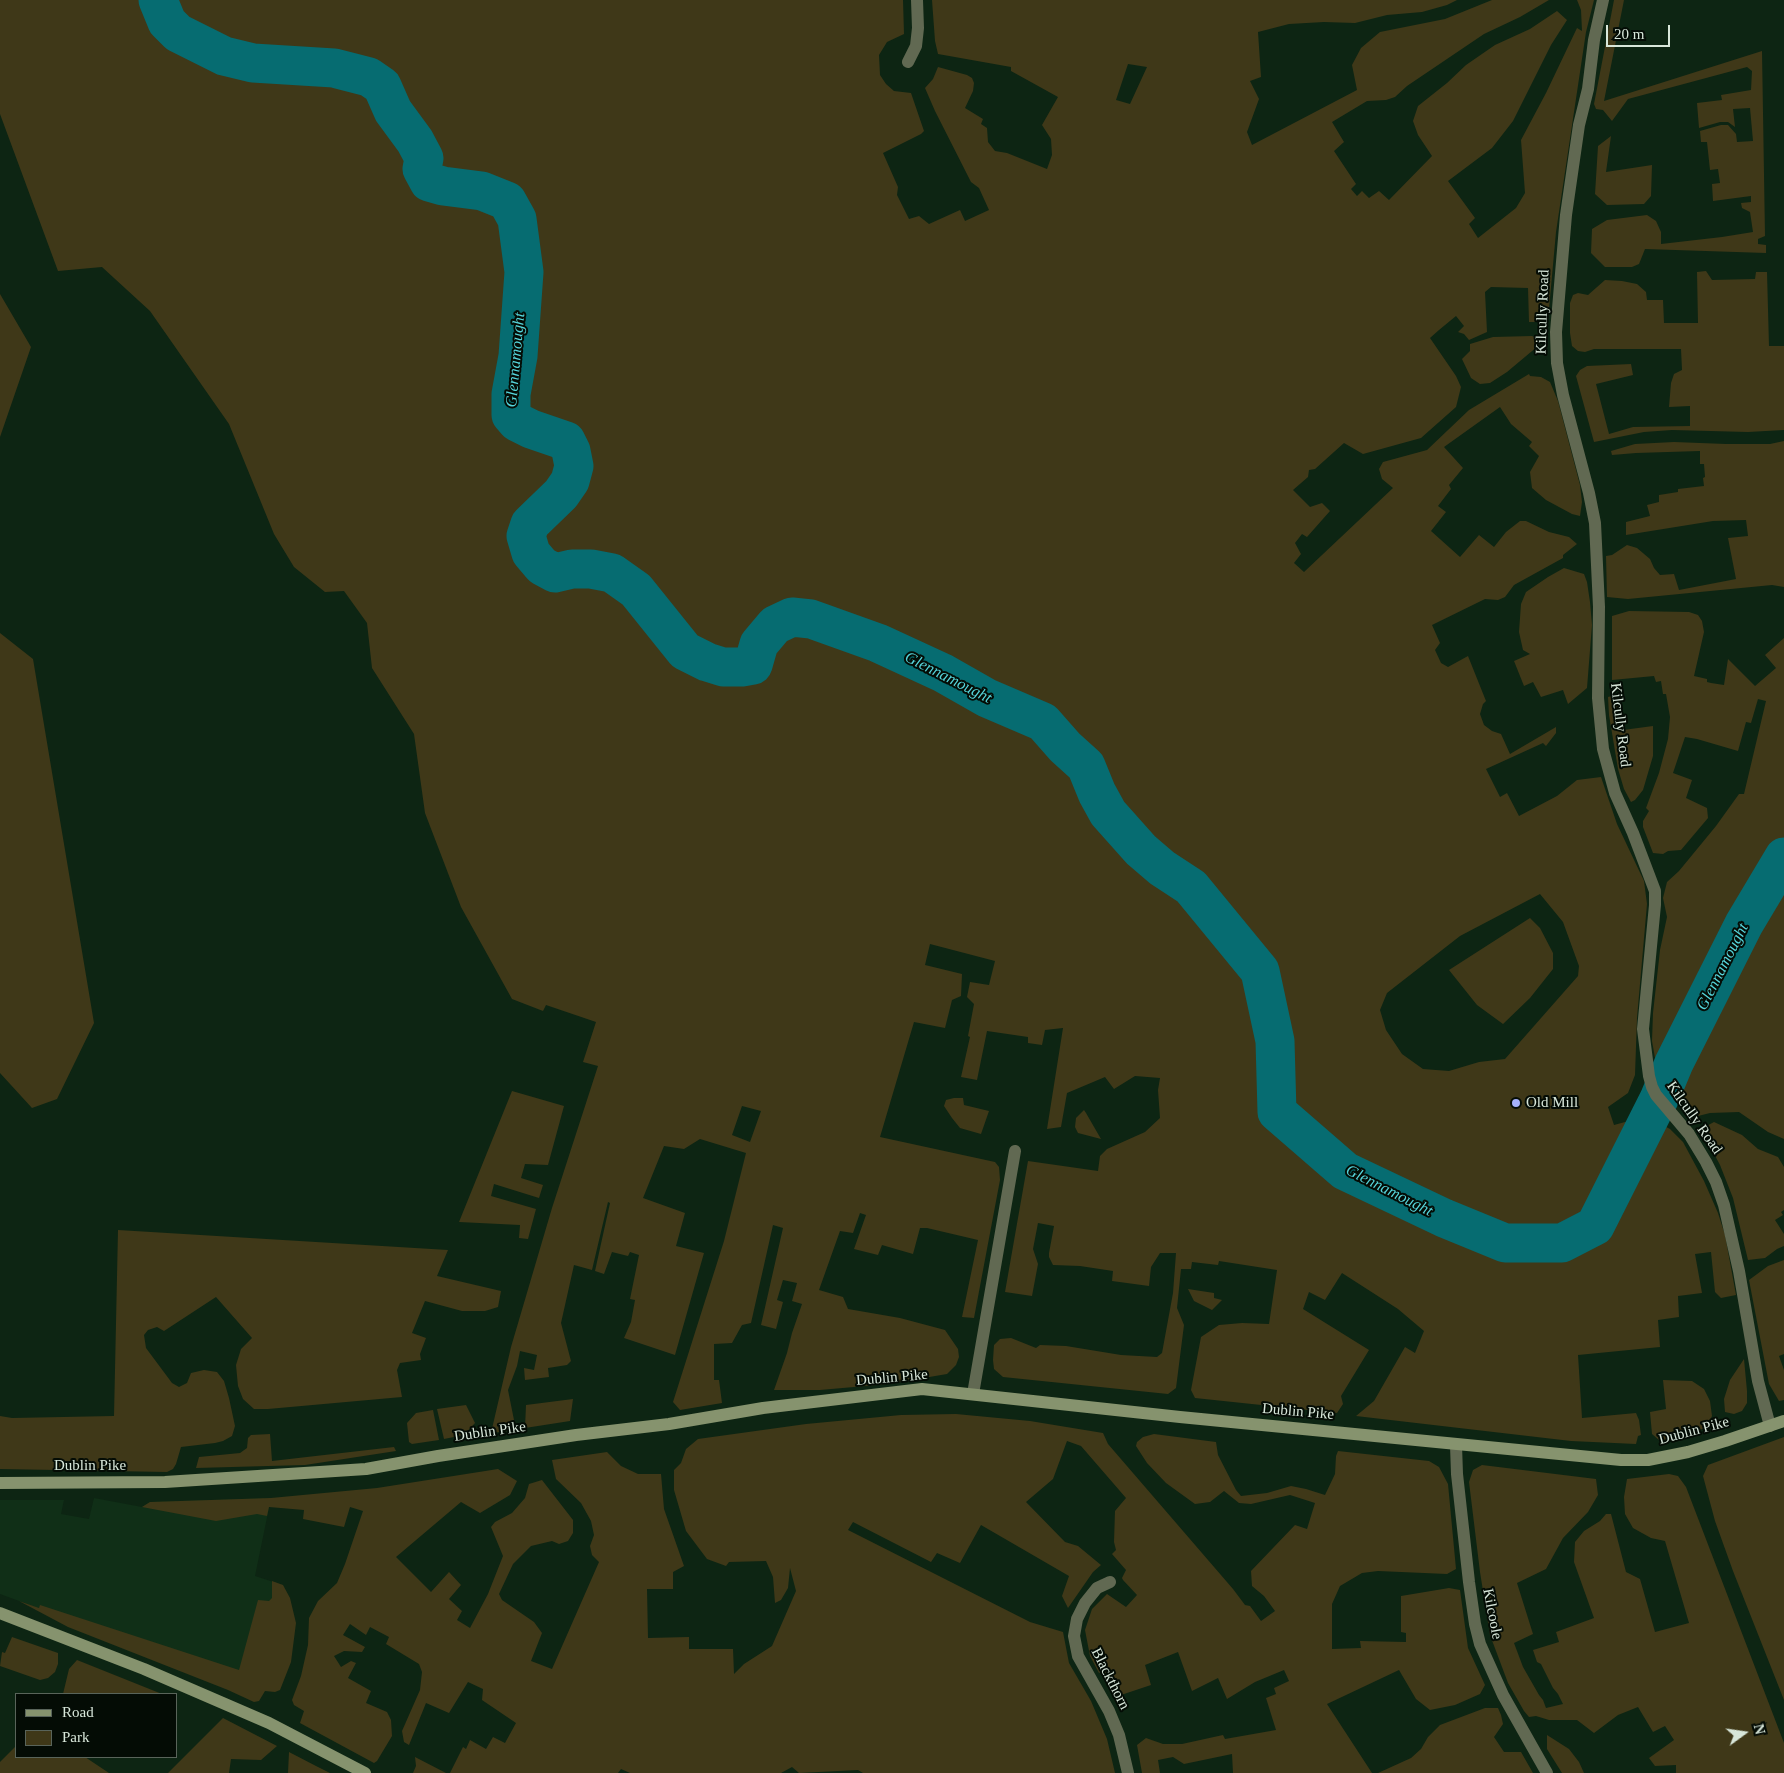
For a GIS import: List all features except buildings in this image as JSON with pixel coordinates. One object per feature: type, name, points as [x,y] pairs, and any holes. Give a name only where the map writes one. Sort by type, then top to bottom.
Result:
[{"type":"street","points":[[908,62],[916,46],[918,28],[917,0]]},
{"type":"street","name":"Kilcully Road","points":[[1603,0],[1594,40],[1588,89],[1579,125],[1566,215],[1556,332],[1557,363],[1563,395],[1589,493],[1596,530],[1599,607],[1598,698],[1603,749],[1615,793],[1655,890],[1643,1029],[1649,1076],[1656,1095],[1689,1134],[1706,1162],[1716,1182],[1724,1205],[1732,1237],[1758,1380],[1770,1426]]},
{"type":"street","points":[[973,1394],[1015,1150]]},
{"type":"street","name":"Dublin Pike","points":[[0,1483],[165,1482],[366,1469],[438,1456],[669,1424],[763,1408],[922,1389],[1603,1459],[1648,1460],[1688,1452],[1784,1420]]},
{"type":"street","name":"Kilcoole","points":[[1456,1445],[1457,1474],[1469,1582],[1480,1644],[1507,1703],[1547,1773]]},
{"type":"street","name":"Blackthorn","points":[[1110,1582],[1097,1588],[1085,1604],[1077,1619],[1074,1636],[1078,1656],[1109,1711],[1119,1735],[1128,1773]]},
{"type":"street","points":[[0,1613],[144,1669],[269,1723],[365,1773]]},
{"type":"shaded area","points":[[94,1498],[142,1507],[150,1502],[271,1498],[255,1576],[283,1585],[257,1688],[0,1594],[0,1500],[64,1500],[61,1514],[89,1519]]},
{"type":"green space","points":[[0,0],[903,0],[904,34],[887,42],[879,55],[880,75],[894,91],[911,93],[924,131],[883,153],[898,187],[897,195],[909,219],[919,216],[929,224],[960,210],[965,221],[989,210],[979,188],[971,182],[925,88],[933,79],[938,67],[972,78],[974,83],[973,91],[965,108],[983,119],[981,124],[987,128],[988,142],[995,151],[1007,153],[1047,169],[1052,155],[1051,139],[1042,125],[1058,97],[1011,71],[1011,67],[938,54],[935,41],[932,0],[1457,0],[1422,12],[1387,15],[1355,23],[1289,24],[1258,32],[1261,77],[1250,81],[1259,99],[1247,132],[1252,145],[1357,90],[1352,65],[1361,48],[1380,32],[1445,19],[1492,0],[1549,0],[1520,17],[1484,34],[1407,86],[1395,97],[1386,100],[1367,101],[1332,122],[1344,142],[1334,151],[1356,184],[1351,189],[1357,196],[1362,191],[1369,198],[1379,191],[1389,200],[1432,156],[1418,135],[1413,121],[1418,106],[1466,65],[1495,45],[1530,29],[1557,11],[1567,20],[1551,45],[1513,121],[1492,148],[1448,181],[1475,218],[1469,224],[1478,238],[1516,208],[1525,193],[1521,140],[1577,28],[1582,31],[1581,10],[1577,0],[1594,0],[1586,32],[1556,232],[1546,342],[1544,341],[1545,322],[1529,322],[1528,288],[1491,287],[1485,292],[1487,332],[1469,340],[1464,334],[1458,332],[1464,326],[1456,316],[1439,330],[1430,338],[1456,376],[1461,387],[1456,407],[1421,438],[1363,454],[1344,443],[1315,469],[1309,470],[1308,477],[1293,490],[1310,507],[1322,503],[1330,511],[1307,537],[1302,534],[1295,543],[1301,554],[1294,563],[1304,572],[1393,488],[1382,479],[1379,469],[1383,462],[1427,450],[1469,410],[1529,374],[1530,376],[1541,377],[1550,382],[1558,401],[1580,485],[1582,502],[1580,516],[1572,514],[1546,500],[1532,488],[1530,472],[1539,456],[1529,446],[1532,442],[1511,424],[1500,407],[1444,447],[1463,468],[1449,485],[1451,489],[1438,506],[1446,512],[1431,531],[1460,557],[1479,535],[1494,547],[1506,532],[1520,521],[1526,521],[1549,532],[1569,537],[1577,544],[1563,555],[1563,558],[1514,585],[1505,597],[1498,600],[1485,599],[1432,625],[1440,643],[1435,650],[1441,663],[1448,667],[1468,656],[1486,701],[1480,714],[1484,725],[1492,731],[1501,734],[1510,754],[1556,727],[1556,733],[1546,746],[1543,743],[1486,769],[1500,797],[1507,793],[1519,816],[1557,796],[1577,780],[1601,777],[1617,824],[1644,881],[1647,904],[1637,1018],[1635,1075],[1628,1093],[1608,1107],[1614,1125],[1636,1119],[1651,1119],[1670,1129],[1683,1142],[1704,1181],[1718,1213],[1725,1235],[1736,1295],[1721,1298],[1715,1292],[1711,1252],[1695,1254],[1702,1293],[1678,1296],[1679,1317],[1658,1320],[1660,1347],[1578,1355],[1582,1418],[1636,1413],[1641,1435],[1638,1436],[1636,1444],[1571,1441],[1356,1416],[1374,1401],[1405,1347],[1415,1353],[1424,1331],[1398,1309],[1342,1273],[1325,1300],[1309,1292],[1303,1309],[1369,1350],[1341,1396],[1343,1404],[1337,1413],[1195,1398],[1191,1390],[1201,1337],[1219,1325],[1242,1323],[1269,1324],[1277,1270],[1219,1261],[1218,1265],[1192,1262],[1191,1269],[1181,1269],[1177,1308],[1184,1325],[1176,1388],[1168,1394],[1003,1377],[994,1369],[993,1360],[994,1345],[1000,1339],[1011,1338],[1036,1348],[1040,1345],[1066,1346],[1121,1355],[1157,1357],[1162,1353],[1173,1293],[1176,1253],[1160,1253],[1151,1267],[1149,1286],[1112,1281],[1113,1271],[1080,1266],[1053,1265],[1049,1253],[1054,1226],[1038,1223],[1033,1249],[1038,1264],[1032,1296],[1005,1292],[1028,1161],[1098,1171],[1100,1156],[1107,1149],[1145,1132],[1160,1118],[1158,1090],[1160,1078],[1135,1076],[1114,1089],[1105,1077],[1067,1093],[1061,1127],[1047,1129],[1063,1028],[1045,1030],[1042,1045],[1028,1043],[1028,1037],[987,1031],[977,1080],[961,1077],[970,1037],[968,1036],[974,1004],[967,997],[970,982],[989,985],[995,961],[930,944],[925,965],[962,974],[961,996],[952,1000],[945,1028],[914,1022],[880,1137],[995,1162],[999,1167],[1000,1180],[974,1318],[962,1317],[978,1240],[920,1228],[913,1254],[882,1245],[878,1255],[854,1249],[866,1215],[860,1213],[853,1233],[840,1231],[819,1290],[843,1297],[848,1309],[900,1318],[945,1330],[958,1349],[959,1357],[956,1365],[947,1374],[888,1384],[820,1390],[774,1390],[802,1304],[792,1301],[797,1283],[783,1280],[777,1300],[783,1302],[776,1329],[761,1325],[783,1228],[773,1225],[751,1323],[742,1325],[732,1343],[714,1344],[714,1380],[719,1380],[722,1403],[680,1410],[673,1402],[724,1241],[746,1153],[700,1139],[684,1149],[664,1146],[643,1198],[685,1213],[676,1246],[704,1253],[675,1355],[624,1338],[631,1322],[635,1300],[630,1299],[639,1255],[630,1252],[628,1256],[612,1252],[604,1274],[595,1271],[610,1203],[608,1202],[592,1270],[574,1265],[561,1323],[571,1361],[567,1365],[548,1368],[549,1377],[525,1380],[524,1368],[534,1370],[537,1355],[520,1351],[517,1366],[508,1390],[516,1430],[491,1433],[511,1347],[552,1208],[598,1066],[583,1062],[596,1022],[546,1005],[543,1011],[512,999],[461,907],[425,813],[414,734],[372,668],[367,623],[344,591],[325,592],[294,567],[274,534],[229,424],[150,311],[102,267],[58,271],[0,114]],"holes":[[[1128,64],[1147,67],[1130,104],[1116,100]],[[1540,894],[1563,922],[1579,966],[1578,976],[1505,1059],[1479,1062],[1449,1071],[1423,1069],[1402,1054],[1386,1030],[1380,1010],[1387,993],[1460,936]],[[742,1106],[761,1111],[750,1142],[732,1135]]]},
{"type":"green space","points":[[1614,0],[1624,0],[1604,101],[1762,51],[1765,236],[1758,239],[1758,244],[1766,245],[1766,253],[1645,249],[1639,264],[1632,267],[1605,267],[1591,253],[1592,229],[1607,220],[1647,215],[1656,221],[1661,232],[1661,244],[1753,232],[1750,212],[1742,208],[1741,203],[1751,202],[1751,196],[1713,201],[1712,184],[1720,183],[1718,169],[1710,170],[1707,142],[1701,142],[1700,131],[1728,125],[1736,134],[1737,142],[1753,141],[1750,108],[1733,109],[1735,127],[1728,122],[1720,122],[1699,128],[1697,103],[1722,100],[1721,95],[1751,90],[1752,71],[1747,67],[1628,99],[1612,121],[1603,110],[1596,109],[1594,104]]},
{"type":"green space","points":[[1611,136],[1606,172],[1652,165],[1651,196],[1644,204],[1607,205],[1595,194],[1598,146]]},
{"type":"green space","points":[[1706,271],[1712,280],[1755,279],[1756,272],[1767,272],[1769,346],[1784,346],[1784,430],[1748,432],[1672,430],[1644,432],[1594,442],[1576,376],[1580,370],[1587,366],[1631,364],[1633,375],[1596,384],[1609,434],[1633,427],[1690,426],[1690,406],[1669,407],[1671,383],[1674,374],[1682,370],[1681,349],[1594,349],[1585,352],[1578,351],[1572,346],[1570,303],[1573,295],[1578,293],[1588,295],[1605,280],[1637,284],[1646,292],[1647,300],[1663,300],[1664,323],[1698,323],[1697,272]]},
{"type":"green space","points":[[0,294],[31,347],[0,437]]},
{"type":"green space","points":[[1532,336],[1544,341],[1507,372],[1490,383],[1480,384],[1471,378],[1462,359],[1470,351],[1470,344],[1493,337]]},
{"type":"green space","points":[[1784,441],[1784,587],[1772,585],[1628,599],[1607,597],[1606,556],[1612,555],[1627,545],[1637,548],[1650,559],[1660,575],[1674,574],[1679,590],[1736,579],[1728,538],[1748,536],[1746,520],[1713,521],[1626,535],[1626,522],[1650,516],[1647,505],[1659,502],[1659,495],[1678,492],[1678,489],[1704,486],[1704,464],[1700,464],[1700,451],[1612,455],[1611,451],[1635,444],[1674,442],[1770,444]]},
{"type":"green space","points":[[1564,568],[1584,574],[1587,582],[1592,625],[1587,688],[1568,704],[1563,690],[1541,697],[1533,682],[1524,686],[1514,661],[1530,654],[1523,650],[1519,632],[1521,604],[1526,592]]},
{"type":"green space","points":[[1629,611],[1689,612],[1698,615],[1702,621],[1704,632],[1694,676],[1707,679],[1707,682],[1711,683],[1724,685],[1728,659],[1755,686],[1776,668],[1765,655],[1784,638],[1784,1139],[1768,1132],[1739,1112],[1710,1113],[1694,1117],[1684,1100],[1657,1069],[1652,1041],[1660,950],[1667,917],[1663,898],[1667,882],[1679,871],[1716,826],[1739,794],[1744,794],[1766,701],[1758,699],[1751,723],[1746,722],[1738,751],[1685,737],[1673,773],[1692,780],[1686,798],[1707,808],[1708,818],[1681,850],[1668,851],[1663,854],[1653,853],[1643,827],[1643,821],[1649,811],[1646,808],[1659,773],[1668,739],[1670,717],[1666,694],[1663,694],[1661,681],[1656,682],[1654,676],[1612,680],[1612,616]]},
{"type":"green space","points":[[0,633],[33,659],[94,1023],[57,1099],[32,1108],[0,1073]]},
{"type":"green space","points":[[1612,696],[1613,706],[1618,705],[1623,730],[1653,726],[1653,756],[1643,790],[1631,802],[1624,789],[1618,769],[1609,715],[1608,697]]},
{"type":"green space","points":[[1530,918],[1540,928],[1553,953],[1553,969],[1530,998],[1503,1024],[1477,1005],[1449,970]]},
{"type":"green space","points":[[512,1091],[564,1106],[548,1165],[525,1164],[521,1178],[543,1185],[539,1198],[494,1184],[491,1196],[536,1209],[528,1239],[519,1238],[520,1225],[459,1222]]},
{"type":"green space","points":[[963,1098],[964,1105],[989,1111],[981,1134],[960,1128],[952,1118],[944,1106],[946,1100]]},
{"type":"green space","points":[[1084,1110],[1101,1139],[1078,1133],[1075,1127],[1076,1118]]},
{"type":"green space","points":[[1714,1122],[1742,1135],[1758,1149],[1778,1157],[1784,1167],[1784,1210],[1781,1212],[1783,1215],[1775,1220],[1784,1234],[1784,1246],[1765,1258],[1748,1260],[1733,1198],[1720,1165],[1701,1129]]},
{"type":"green space","points":[[118,1230],[448,1250],[437,1276],[501,1291],[498,1307],[485,1311],[462,1311],[425,1301],[412,1333],[426,1338],[420,1354],[421,1360],[400,1363],[397,1370],[402,1397],[268,1409],[254,1409],[243,1399],[238,1386],[236,1365],[241,1349],[252,1338],[216,1297],[164,1331],[157,1327],[148,1330],[144,1335],[146,1348],[172,1383],[179,1387],[187,1383],[191,1373],[204,1370],[217,1372],[224,1381],[229,1398],[235,1426],[232,1436],[215,1443],[181,1447],[176,1464],[173,1469],[167,1472],[0,1469],[0,1416],[12,1418],[114,1416]]},
{"type":"green space","points":[[1784,1260],[1784,1354],[1779,1356],[1784,1370],[1784,1400],[1779,1401],[1769,1384],[1749,1280],[1768,1266]]},
{"type":"green space","points":[[1188,1289],[1214,1293],[1214,1298],[1222,1300],[1212,1310],[1194,1301]]},
{"type":"green space","points":[[1744,1359],[1747,1403],[1742,1411],[1734,1414],[1725,1412],[1724,1399],[1730,1380]]},
{"type":"green space","points":[[1663,1380],[1692,1381],[1704,1389],[1710,1401],[1712,1416],[1706,1428],[1660,1441],[1652,1434],[1650,1412],[1666,1409]]},
{"type":"green space","points":[[573,1399],[570,1421],[525,1428],[526,1405]]},
{"type":"green space","points":[[466,1405],[475,1423],[464,1435],[444,1439],[437,1409]]},
{"type":"green space","points":[[433,1410],[439,1440],[412,1444],[409,1442],[407,1423],[416,1413]]},
{"type":"green space","points":[[956,1414],[1030,1421],[1103,1433],[1108,1444],[1245,1605],[1250,1606],[1261,1621],[1275,1611],[1264,1596],[1252,1586],[1251,1571],[1295,1525],[1307,1529],[1315,1503],[1290,1495],[1251,1504],[1239,1503],[1224,1491],[1210,1502],[1195,1504],[1166,1483],[1147,1463],[1136,1446],[1137,1442],[1143,1437],[1154,1434],[1216,1442],[1218,1455],[1241,1496],[1267,1493],[1291,1486],[1325,1495],[1335,1474],[1338,1451],[1429,1461],[1439,1467],[1448,1484],[1456,1569],[1447,1574],[1378,1571],[1362,1573],[1340,1586],[1332,1604],[1332,1649],[1361,1648],[1360,1641],[1406,1642],[1406,1633],[1401,1632],[1401,1596],[1449,1588],[1460,1590],[1468,1648],[1485,1685],[1480,1694],[1455,1705],[1430,1710],[1416,1699],[1399,1670],[1327,1704],[1372,1773],[1233,1773],[1232,1754],[1184,1764],[1173,1757],[1158,1760],[1160,1773],[1142,1773],[1137,1745],[1146,1738],[1163,1744],[1182,1744],[1223,1735],[1225,1739],[1276,1730],[1266,1698],[1276,1694],[1274,1688],[1289,1681],[1284,1670],[1255,1682],[1227,1699],[1218,1678],[1192,1691],[1178,1652],[1145,1665],[1151,1685],[1121,1695],[1104,1671],[1099,1673],[1090,1656],[1085,1630],[1092,1609],[1107,1594],[1126,1607],[1137,1595],[1123,1580],[1122,1578],[1126,1570],[1112,1554],[1116,1550],[1114,1542],[1115,1511],[1126,1498],[1081,1446],[1067,1441],[1053,1479],[1026,1502],[1065,1542],[1078,1546],[1101,1565],[1093,1572],[1068,1608],[1062,1596],[1069,1576],[981,1525],[960,1563],[937,1553],[931,1562],[853,1522],[848,1530],[1030,1622],[1063,1632],[1069,1663],[1091,1701],[1107,1739],[1115,1773],[863,1773],[858,1770],[799,1773],[792,1767],[781,1773],[630,1773],[621,1769],[618,1773],[450,1773],[463,1747],[466,1749],[470,1740],[486,1749],[493,1737],[505,1743],[516,1723],[482,1700],[483,1689],[468,1682],[449,1713],[426,1703],[409,1745],[404,1742],[402,1731],[420,1690],[422,1672],[419,1664],[386,1644],[389,1637],[370,1627],[366,1635],[350,1624],[343,1635],[365,1647],[362,1652],[344,1651],[334,1656],[341,1667],[351,1661],[356,1663],[348,1678],[371,1691],[366,1703],[387,1712],[391,1720],[392,1736],[374,1763],[300,1723],[304,1711],[294,1705],[292,1700],[301,1676],[308,1645],[309,1618],[318,1601],[337,1583],[363,1511],[350,1507],[344,1527],[303,1519],[304,1510],[269,1507],[267,1516],[257,1514],[216,1521],[142,1507],[150,1502],[271,1498],[377,1488],[498,1469],[517,1481],[510,1495],[480,1513],[461,1502],[396,1557],[431,1592],[449,1572],[461,1585],[449,1599],[462,1611],[457,1620],[470,1628],[488,1594],[503,1556],[491,1527],[495,1522],[512,1513],[525,1498],[529,1484],[542,1480],[573,1520],[573,1533],[568,1541],[559,1544],[552,1541],[531,1546],[513,1564],[499,1594],[502,1600],[534,1622],[542,1633],[531,1661],[552,1669],[599,1562],[592,1555],[590,1546],[594,1535],[591,1521],[581,1503],[556,1479],[552,1460],[607,1452],[621,1466],[638,1474],[661,1474],[664,1509],[684,1566],[673,1572],[673,1589],[647,1589],[648,1638],[689,1637],[689,1649],[733,1649],[734,1674],[744,1664],[772,1646],[796,1591],[790,1568],[788,1588],[781,1600],[775,1603],[773,1577],[766,1561],[729,1562],[726,1566],[707,1559],[686,1531],[674,1490],[674,1470],[681,1463],[686,1449],[698,1439],[806,1424],[901,1415]]},
{"type":"green space","points":[[270,1434],[272,1461],[394,1447],[396,1451],[305,1465],[196,1468],[199,1457],[240,1453],[247,1448],[248,1438],[251,1435]]},
{"type":"green space","points":[[1784,1437],[1784,1700],[1733,1571],[1715,1521],[1703,1476],[1708,1465]]},
{"type":"green space","points":[[1482,1465],[1596,1479],[1598,1495],[1588,1512],[1563,1538],[1546,1569],[1517,1583],[1533,1634],[1514,1643],[1523,1667],[1546,1708],[1563,1704],[1541,1664],[1537,1662],[1533,1650],[1559,1642],[1556,1632],[1594,1618],[1574,1562],[1575,1542],[1584,1531],[1600,1521],[1606,1514],[1611,1514],[1626,1572],[1640,1579],[1655,1632],[1689,1623],[1665,1541],[1651,1538],[1633,1528],[1625,1514],[1624,1497],[1627,1479],[1669,1474],[1678,1476],[1686,1487],[1784,1743],[1784,1773],[1676,1773],[1676,1765],[1655,1766],[1649,1758],[1674,1740],[1665,1726],[1653,1732],[1638,1707],[1618,1715],[1594,1733],[1577,1720],[1549,1720],[1536,1716],[1529,1717],[1508,1683],[1490,1635],[1469,1482],[1473,1470]]},
{"type":"green space","points":[[272,1581],[283,1585],[290,1598],[296,1623],[291,1662],[280,1690],[275,1692],[265,1691],[259,1701],[254,1702],[68,1627],[19,1601],[39,1608],[40,1605],[239,1670],[258,1600],[269,1601],[272,1598]]},
{"type":"green space","points":[[12,1637],[58,1653],[58,1664],[55,1672],[48,1678],[40,1680],[0,1666],[2,1652],[5,1653]]},
{"type":"green space","points":[[77,1660],[160,1693],[63,1693],[69,1669]]},
{"type":"green space","points":[[1485,1708],[1498,1708],[1503,1724],[1494,1737],[1504,1752],[1521,1752],[1533,1773],[1378,1773],[1411,1758],[1421,1749],[1428,1737],[1440,1725]]},
{"type":"green space","points":[[223,1718],[277,1746],[261,1760],[231,1759],[229,1773],[168,1773]]},
{"type":"green space","points":[[1547,1735],[1569,1749],[1579,1762],[1584,1773],[1562,1773],[1547,1749]]},
{"type":"green space","points":[[15,1747],[15,1758],[86,1758],[109,1773],[0,1773],[0,1762]]},
{"type":"green space","points":[[289,1752],[316,1766],[330,1773],[288,1773]]},
{"type":"green space","points":[[415,1757],[446,1773],[413,1773],[416,1766]]},
{"type":"waterway","name":"Glennamought","points":[[158,0],[167,22],[178,33],[224,56],[253,63],[334,68],[369,77],[382,86],[393,111],[415,141],[424,158],[422,169],[429,182],[443,186],[482,191],[507,201],[517,219],[524,272],[518,356],[511,394],[511,415],[517,422],[531,429],[566,441],[571,451],[574,466],[570,481],[561,494],[530,524],[526,536],[531,553],[542,566],[555,573],[572,569],[591,569],[612,573],[636,590],[685,651],[707,662],[723,667],[753,665],[759,644],[775,625],[792,617],[811,619],[878,643],[943,673],[987,698],[1043,722],[1065,747],[1086,766],[1108,813],[1141,850],[1162,868],[1191,887],[1260,971],[1275,1041],[1277,1112],[1345,1171],[1444,1218],[1505,1243],[1562,1243],[1595,1226],[1744,924],[1784,857]]},
{"type":"place","name":"Old Mill","points":[[1516,1103]]}]
